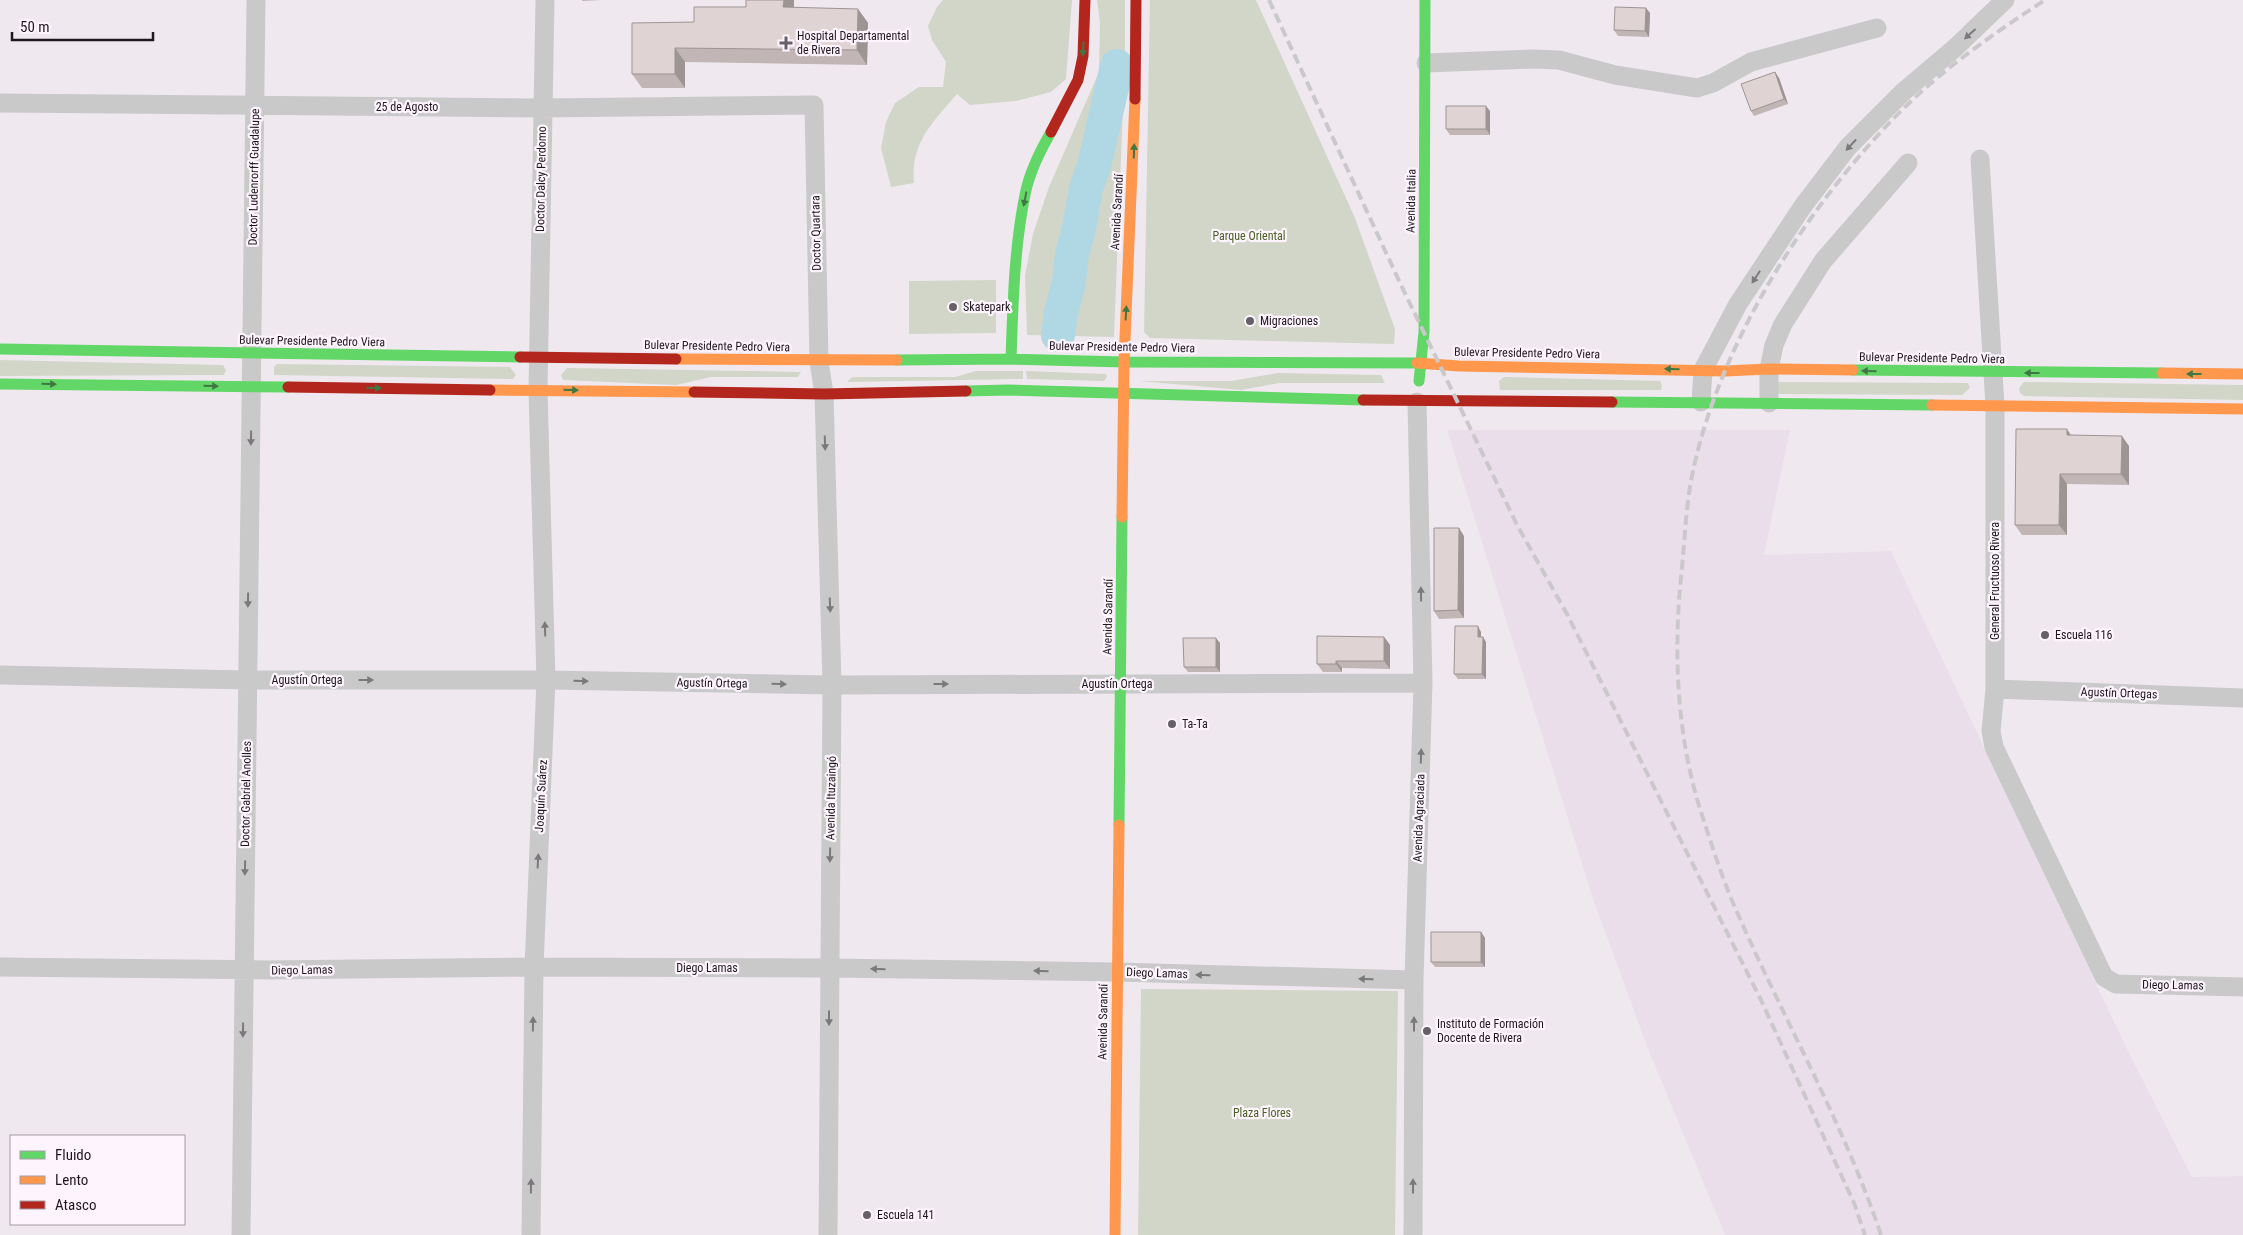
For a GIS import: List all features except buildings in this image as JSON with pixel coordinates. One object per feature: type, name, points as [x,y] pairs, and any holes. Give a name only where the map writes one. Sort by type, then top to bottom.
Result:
[{"type":"street","name":"Doctor Ludenrorff Guadalupe","points":[[251,354],[256,0]]},
{"type":"street","name":"Doctor Dalcy Perdomo","points":[[538,357],[545,0]]},
{"type":"street","points":[[1011,359],[1014,278],[1025,194],[1038,156],[1078,80],[1083,56],[1085,0]]},
{"type":"street","name":"Avenida Sarandí","points":[[1115,1235],[1124,362],[1134,151],[1136,0]]},
{"type":"street","name":"Avenida Italia","points":[[1417,402],[1424,332],[1425,0]]},
{"type":"street","points":[[1701,402],[1703,370],[1738,304],[1803,206],[1848,147],[1903,92],[1968,36],[2005,0]]},
{"type":"street","points":[[1426,63],[1534,59],[1559,60],[1615,75],[1697,88],[1712,84],[1751,62],[1877,28]]},
{"type":"street","name":"25 de Agosto","points":[[0,103],[542,108],[814,105]]},
{"type":"street","name":"Doctor Quartara","points":[[814,105],[819,361]]},
{"type":"street","name":"General Fructuoso Rivera","points":[[1980,159],[1995,406],[1995,689],[1991,731],[1994,747],[2104,977]]},
{"type":"street","points":[[1769,403],[1769,369],[1774,345],[1783,324],[1823,261],[1908,163]]},
{"type":"street","name":"Bulevar Presidente Pedro Viera","points":[[0,349],[819,361],[1011,359],[1124,362],[1421,364],[1703,370],[2243,374]]},
{"type":"street","name":"Doctor Gabriel Anolles","points":[[241,1235],[251,354]]},
{"type":"street","name":"Joaquín Suárez","points":[[531,1235],[534,967],[546,680],[538,357]]},
{"type":"street","name":"Avenida Ituzaingó","points":[[819,361],[824,394],[832,685],[828,1235]]},
{"type":"street","points":[[0,384],[824,394],[1008,390],[1417,402],[1701,402],[2243,409]]},
{"type":"street","name":"Avenida Agraciada","points":[[1413,1235],[1414,980],[1423,683],[1417,402]]},
{"type":"street","name":"Agustín Ortega","points":[[0,675],[247,680],[546,680],[832,685],[1423,683]]},
{"type":"street","name":"Agustín Ortegas","points":[[1995,689],[2243,698]]},
{"type":"street","name":"Diego Lamas","points":[[0,967],[244,970],[534,967],[829,968],[1118,972],[1414,980]]},
{"type":"street","name":"Diego Lamas","points":[[2104,977],[2116,984],[2243,987]]},
{"type":"shaded area","points":[[1447,430],[1790,430],[1764,555],[1891,551],[2128,1051],[2192,1177],[2243,1176],[2243,1235],[1725,1235],[1648,1049],[1592,896]]},
{"type":"green space","points":[[943,0],[1072,0],[1066,79],[1051,92],[1016,101],[970,105],[957,94],[925,134],[916,156],[914,183],[891,187],[881,148],[886,122],[895,103],[919,87],[943,87],[946,62],[932,40],[928,26],[937,7]]},
{"type":"green space","points":[[1097,0],[1125,0],[1125,55],[1114,337],[1027,335],[1025,276],[1033,234],[1049,187],[1099,72],[1100,23]]},
{"type":"green space","name":"Parque Oriental","points":[[1150,0],[1256,0],[1355,218],[1395,329],[1394,344],[1150,338],[1144,332]]},
{"type":"green space","name":"Skatepark","points":[[996,280],[996,333],[909,334],[909,281]]},
{"type":"green space","points":[[0,360],[223,365],[226,370],[224,375],[0,376]]},
{"type":"green space","points":[[277,364],[510,367],[516,375],[513,379],[274,375],[274,367]]},
{"type":"green space","points":[[567,368],[801,372],[798,377],[711,377],[676,385],[563,380],[561,375]]},
{"type":"green space","points":[[976,371],[1023,371],[1023,379],[847,382],[852,377],[955,377]]},
{"type":"green space","points":[[1026,371],[1106,374],[1107,377],[1104,381],[1027,379]]},
{"type":"green space","points":[[1278,373],[1381,375],[1385,383],[1279,383],[1242,390],[1139,381],[1231,381]]},
{"type":"green space","points":[[1504,377],[1660,381],[1662,385],[1661,390],[1500,390],[1499,381]]},
{"type":"green space","points":[[1771,382],[1968,383],[1970,388],[1962,395],[1774,394]]},
{"type":"green space","points":[[2024,382],[2243,385],[2243,400],[2024,396],[2020,393],[2019,388]]},
{"type":"green space","name":"Plaza Flores","points":[[1141,989],[1398,991],[1395,1235],[1138,1235]]},
{"type":"waterway","points":[[1058,335],[1086,188],[1094,166],[1117,66]]},
{"type":"railway","points":[[1269,0],[1401,285],[1517,525],[1567,614],[1761,1000],[1854,1203],[1865,1235]]},
{"type":"railway","points":[[1881,1235],[1850,1153],[1832,1112],[1755,952],[1722,876],[1693,782],[1682,722],[1677,660],[1679,598],[1688,499],[1705,426],[1723,375],[1746,325],[1773,277],[1803,230],[1835,186],[1869,145],[1905,107],[1972,50],[2045,0]]},
{"type":"traffic: fast","points":[[1419,381],[1424,332],[1425,0]]},
{"type":"traffic: fast","points":[[1011,359],[1015,277],[1021,215],[1032,170],[1051,132]]},
{"type":"traffic: fast","points":[[0,349],[520,357]]},
{"type":"traffic: fast","points":[[897,360],[1011,359],[1124,362],[1417,363]]},
{"type":"traffic: fast","points":[[1853,370],[2162,373]]},
{"type":"traffic: fast","points":[[0,384],[288,387]]},
{"type":"traffic: fast","points":[[966,391],[1008,390],[1363,400]]},
{"type":"traffic: fast","points":[[1612,402],[1932,405]]},
{"type":"traffic: fast","points":[[1119,825],[1122,517]]},
{"type":"traffic: slow","points":[[1122,517],[1124,362],[1135,99]]},
{"type":"traffic: slow","points":[[676,359],[897,360]]},
{"type":"traffic: slow","points":[[1417,363],[1459,366],[1725,371],[1769,369],[1853,370]]},
{"type":"traffic: slow","points":[[2162,373],[2243,374]]},
{"type":"traffic: slow","points":[[490,390],[694,392]]},
{"type":"traffic: slow","points":[[1932,405],[2243,409]]},
{"type":"traffic: slow","points":[[1115,1235],[1119,825]]},
{"type":"traffic: jam","points":[[1051,132],[1078,80],[1083,56],[1085,0]]},
{"type":"traffic: jam","points":[[1135,99],[1136,0]]},
{"type":"traffic: jam","points":[[520,357],[676,359]]},
{"type":"traffic: jam","points":[[288,387],[490,390]]},
{"type":"traffic: jam","points":[[694,392],[824,394],[966,391]]},
{"type":"traffic: jam","points":[[1363,400],[1612,402]]},
{"type":"place","name":"Hospital Departamental de Rivera","points":[[786,43]]},
{"type":"place","name":"Skatepark","points":[[953,307]]},
{"type":"place","name":"Migraciones","points":[[1250,321]]},
{"type":"place","name":"Escuela 116","points":[[2045,635]]},
{"type":"place","name":"Ta-Ta","points":[[1172,724]]},
{"type":"place","name":"Instituto de Formación Docente de Rivera","points":[[1427,1031]]},
{"type":"place","name":"Escuela 141","points":[[867,1215]]}]
